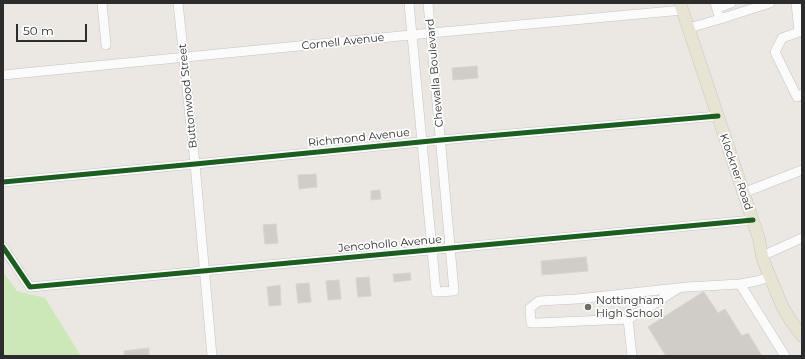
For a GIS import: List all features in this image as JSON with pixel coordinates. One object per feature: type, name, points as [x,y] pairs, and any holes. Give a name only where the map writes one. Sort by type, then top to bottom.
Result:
[{"type":"main road","name":"Klockner Road","points":[[681,7],[753,220],[769,277],[783,308],[802,336]]},
{"type":"street","points":[[102,3],[106,45]]},
{"type":"street","name":"Buttonwood Street","points":[[178,3],[195,164],[212,356]]},
{"type":"street","name":"Chewalla Boulevard","points":[[409,3],[436,292],[454,290],[428,3]]},
{"type":"street","points":[[720,19],[716,6],[731,3]]},
{"type":"street","points":[[689,28],[770,3]]},
{"type":"street","points":[[796,3],[800,31],[782,38],[775,52],[797,97],[802,94]]},
{"type":"street","name":"Cornell Avenue","points":[[3,75],[681,7]]},
{"type":"street","name":"Richmond Avenue","points":[[3,182],[441,140],[718,116]]},
{"type":"street","points":[[743,193],[802,170]]},
{"type":"street","name":"Jencohollo Avenue","points":[[3,247],[30,287],[753,220]]},
{"type":"street","points":[[762,256],[802,238]]},
{"type":"street","points":[[677,289],[628,319],[531,323],[530,308],[539,301],[577,299],[677,289],[740,284],[769,277]]},
{"type":"street","points":[[740,284],[785,356]]},
{"type":"street","points":[[628,319],[632,356]]},
{"type":"green space","points":[[3,272],[17,291],[45,298],[81,356],[3,356]]},
{"type":"building","points":[[477,66],[478,78],[453,80],[452,68]]},
{"type":"building","points":[[316,174],[317,187],[299,189],[298,175]]},
{"type":"building","points":[[380,190],[381,199],[371,200],[371,191]]},
{"type":"building","points":[[276,224],[278,243],[265,244],[263,225]]},
{"type":"building","points":[[586,257],[588,271],[542,275],[541,261]]},
{"type":"building","points":[[410,273],[411,280],[394,282],[393,274]]},
{"type":"building","points":[[369,277],[371,296],[358,297],[356,278]]},
{"type":"building","points":[[339,280],[341,299],[328,300],[326,281]]},
{"type":"building","points":[[309,283],[311,302],[298,303],[296,284]]},
{"type":"building","points":[[280,285],[281,305],[269,306],[267,287]]},
{"type":"building","points":[[703,292],[718,313],[725,309],[742,336],[748,333],[762,356],[666,356],[648,327]]},
{"type":"building","points":[[149,348],[149,356],[124,356],[124,351]]},
{"type":"cycle path","points":[[3,182],[441,140],[718,116]]},
{"type":"cycle path","points":[[3,247],[30,287],[753,220]]},
{"type":"place","name":"Nottingham High School","points":[[588,307]]}]
